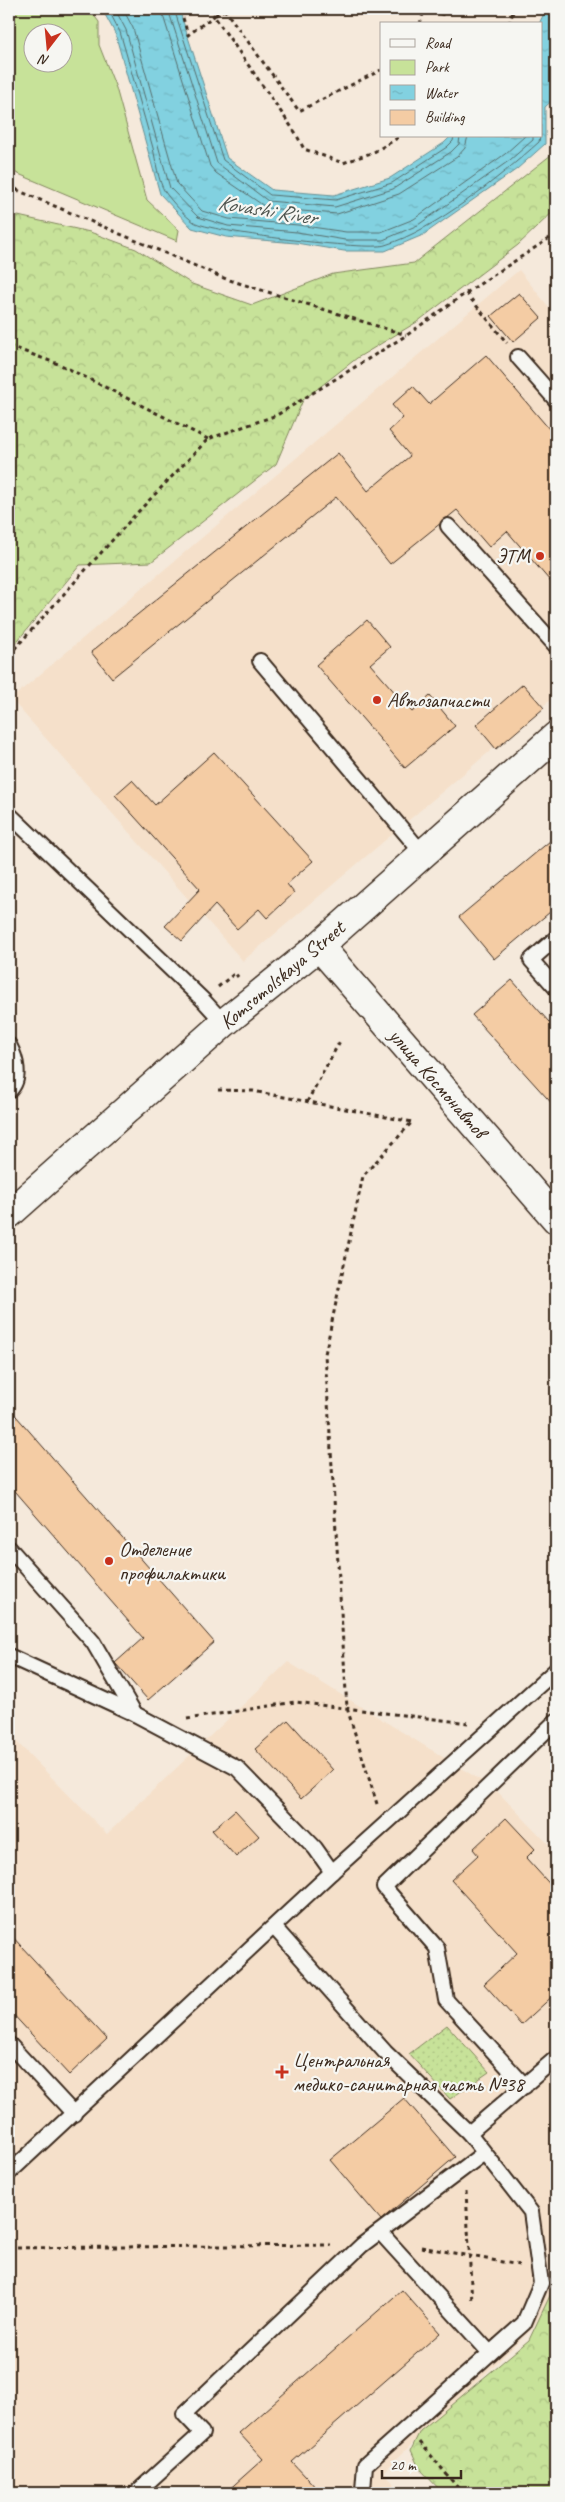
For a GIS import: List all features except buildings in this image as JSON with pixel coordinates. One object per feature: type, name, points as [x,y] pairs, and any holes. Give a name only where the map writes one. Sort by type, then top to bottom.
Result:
[{"type":"street","name":"Komsomolskaya Street","points":[[9,1214],[224,1022],[319,946],[556,736]]},
{"type":"street","name":"улица Космонавтов","points":[[319,946],[556,1219]]},
{"type":"lane","points":[[518,357],[556,400]]},
{"type":"lane","points":[[448,526],[556,646]]},
{"type":"lane","points":[[260,661],[423,854]]},
{"type":"lane","points":[[9,814],[224,1022]]},
{"type":"lane","points":[[556,938],[530,960],[556,988]]},
{"type":"lane","points":[[9,1045],[15,1057],[17,1074],[9,1091]]},
{"type":"lane","points":[[9,1548],[93,1642],[135,1714]]},
{"type":"lane","points":[[9,1656],[135,1714],[236,1768],[315,1848],[332,1872]]},
{"type":"lane","points":[[9,2173],[332,1872],[556,1670]]},
{"type":"lane","points":[[524,2086],[446,2000],[437,1948],[384,1887],[556,1720]]},
{"type":"lane","points":[[274,1927],[385,2052],[469,2133],[531,2212],[541,2283],[524,2323],[365,2465],[362,2492]]},
{"type":"lane","points":[[9,2044],[74,2114]]},
{"type":"lane","points":[[469,2133],[556,2058]]},
{"type":"lane","points":[[136,2493],[202,2433],[184,2414],[362,2245],[484,2153]]},
{"type":"lane","points":[[380,2232],[490,2353]]},
{"type":"path","points":[[208,9],[295,132],[304,149],[343,163],[374,152],[398,138]]},
{"type":"path","points":[[183,18],[188,34],[225,9],[299,111],[380,70]]},
{"type":"path","points":[[419,9],[446,16],[448,9]]},
{"type":"path","points":[[510,22],[514,9]]},
{"type":"path","points":[[421,22],[424,10]]},
{"type":"path","points":[[9,184],[17,190],[226,279],[407,335]]},
{"type":"path","points":[[9,194],[17,190]]},
{"type":"path","points":[[9,655],[135,515],[208,439],[277,415],[407,335],[466,293],[556,234]]},
{"type":"path","points":[[466,293],[518,357]]},
{"type":"path","points":[[9,346],[61,365],[208,439]]},
{"type":"path","points":[[220,985],[235,973]]},
{"type":"path","points":[[307,1102],[340,1041]]},
{"type":"path","points":[[218,1090],[253,1091],[412,1122],[363,1176],[325,1354],[347,1708],[384,1826]]},
{"type":"path","points":[[154,1724],[295,1702],[494,1726]]},
{"type":"path","points":[[466,2183],[472,2309]]},
{"type":"path","points":[[9,2248],[362,2245]]},
{"type":"path","points":[[443,2251],[539,2269]]},
{"type":"path","points":[[408,2427],[462,2493]]},
{"type":"shaded area","points":[[519,270],[556,316],[556,695],[243,961],[11,699]]},
{"type":"shaded area","name":"Центральная медико-санитарная часть №38","points":[[288,1662],[495,1789],[556,1852],[556,2291],[532,2329],[384,2471],[401,2493],[9,2493],[9,1734],[107,1834]]},
{"type":"green space","points":[[9,9],[89,9],[99,22],[99,45],[116,88],[147,200],[179,230],[177,241],[9,170]]},
{"type":"green space","points":[[556,151],[556,209],[518,245],[417,322],[357,358],[303,400],[276,464],[151,562],[80,565],[9,651],[9,214],[90,232],[136,249],[192,284],[252,305],[333,274],[414,263]]},
{"type":"green space","points":[[447,2025],[489,2072],[450,2099],[409,2054]]},
{"type":"green space","points":[[556,2283],[556,2493],[443,2493],[419,2468],[411,2450],[420,2431],[529,2340]]},
{"type":"water","name":"Kovashi River","points":[[102,9],[179,9],[227,158],[272,190],[334,195],[390,178],[449,138],[542,138],[542,22],[540,22],[546,9],[556,9],[556,97],[545,107],[545,144],[517,169],[423,235],[385,251],[344,251],[296,243],[226,237],[192,228],[160,194],[115,33]]},
{"type":"place","name":"ЭТМ","points":[[540,556]]},
{"type":"place","name":"Автозапчасти","points":[[377,700]]},
{"type":"place","name":"Отделение профилактики","points":[[109,1561]]},
{"type":"place","name":"Центральная медико-санитарная часть №38","points":[[282,2072]]}]
